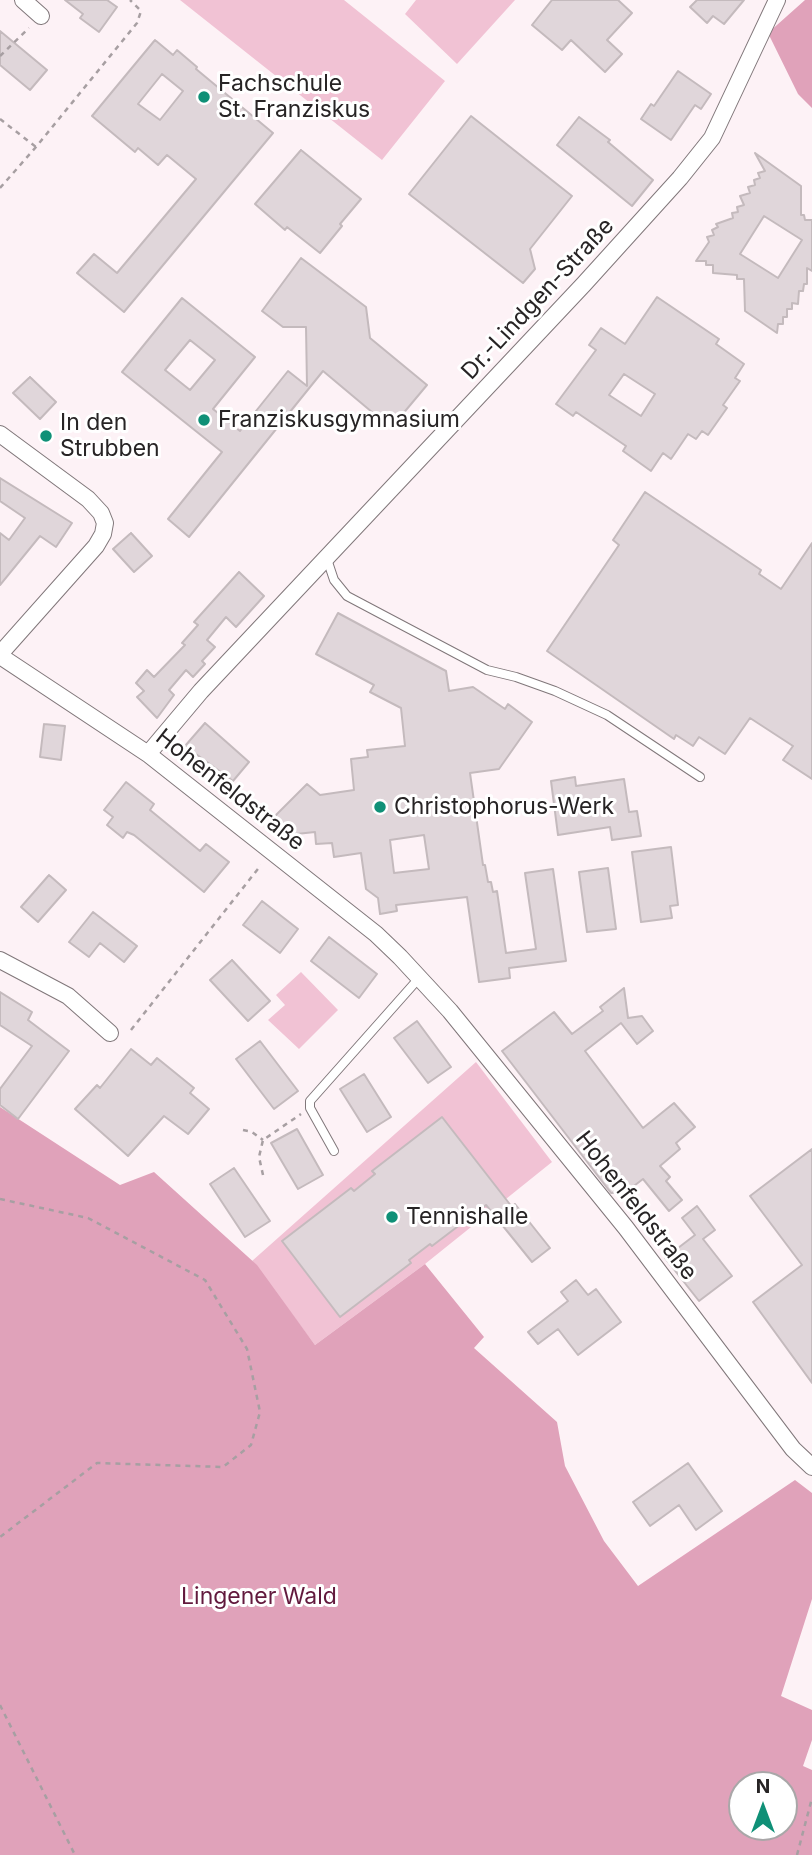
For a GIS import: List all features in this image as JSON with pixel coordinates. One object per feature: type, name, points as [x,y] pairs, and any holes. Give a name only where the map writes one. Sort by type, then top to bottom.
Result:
[{"type":"street","points":[[23,0],[41,16]]},
{"type":"street","name":"Dr.-Lindgen-Straße","points":[[148,754],[201,691],[680,178],[712,138],[777,0]]},
{"type":"street","points":[[0,434],[88,499],[102,513],[104,523],[103,534],[96,546],[0,655]]},
{"type":"street","name":"Hohenfeldstraße","points":[[0,655],[148,754],[376,934],[420,977],[626,1228],[793,1449],[812,1467]]},
{"type":"street","points":[[0,960],[68,996],[110,1033]]},
{"type":"lane","points":[[327,559],[334,580],[347,597],[487,670],[555,691],[607,715],[700,777]]},
{"type":"lane","points":[[334,1151],[310,1108],[314,1094],[420,977]]},
{"type":"path","points":[[1,186],[137,23],[141,11],[130,0]]},
{"type":"path","points":[[0,56],[41,16]]},
{"type":"path","points":[[0,119],[36,147]]},
{"type":"path","points":[[131,1030],[271,851]]},
{"type":"path","points":[[263,1175],[260,1157],[263,1140],[310,1108]]},
{"type":"path","points":[[243,1130],[252,1132],[263,1140]]},
{"type":"path","points":[[0,1199],[88,1218],[205,1280],[247,1349],[260,1412],[251,1445],[223,1467],[97,1463],[0,1537]]},
{"type":"path","points":[[0,1706],[75,1855]]},
{"type":"path","points":[[797,1855],[812,1798]]},
{"type":"shaded area","points":[[180,0],[344,0],[445,81],[382,160]]},
{"type":"shaded area","points":[[416,0],[515,0],[457,64],[405,14]]},
{"type":"shaded area","points":[[301,972],[338,1010],[299,1049],[268,1020],[285,1005],[276,995]]},
{"type":"shaded area","points":[[476,1062],[552,1162],[425,1264],[315,1345],[252,1261]]},
{"type":"green space","points":[[805,0],[812,0],[812,108],[798,94],[768,33]]},
{"type":"green space","name":"Lingener Wald","points":[[0,1107],[120,1185],[154,1172],[257,1265],[315,1345],[425,1264],[484,1337],[474,1348],[557,1422],[565,1466],[604,1541],[638,1586],[795,1480],[812,1493],[812,1599],[781,1696],[812,1710],[812,1740],[803,1766],[812,1770],[812,1855],[0,1855]]},
{"type":"building","points":[[65,0],[107,0],[117,7],[99,32],[80,18],[83,14]]},
{"type":"building","points":[[552,0],[618,0],[632,13],[607,40],[622,54],[605,72],[571,40],[562,50],[532,25]]},
{"type":"building","points":[[697,0],[744,0],[724,24],[713,16],[707,23],[690,7]]},
{"type":"building","points":[[0,31],[47,70],[30,90],[0,65]]},
{"type":"building","points":[[155,40],[173,55],[177,50],[273,133],[124,312],[77,273],[94,254],[117,273],[196,179],[167,155],[158,165],[138,148],[135,152],[92,116]],"holes":[[[162,74],[183,91],[160,120],[138,104]]]},
{"type":"building","points":[[678,71],[711,94],[701,109],[695,105],[671,140],[641,119],[651,104],[654,106]]},
{"type":"building","points":[[471,116],[572,196],[530,249],[535,269],[523,283],[409,194]]},
{"type":"building","points":[[579,117],[610,140],[608,142],[653,180],[632,206],[557,145]]},
{"type":"building","points":[[301,150],[361,199],[320,253],[287,227],[285,230],[255,204]]},
{"type":"building","points":[[755,153],[801,186],[801,215],[804,215],[805,220],[812,220],[812,271],[807,268],[807,284],[804,284],[803,291],[799,291],[798,304],[792,303],[792,309],[787,309],[787,317],[783,317],[783,324],[778,324],[777,333],[745,311],[744,279],[737,279],[737,275],[713,273],[713,265],[706,265],[706,261],[696,261],[709,242],[707,237],[714,235],[712,230],[718,227],[716,224],[733,218],[732,213],[738,212],[737,207],[744,205],[740,196],[750,193],[748,187],[755,185],[754,180],[760,178],[758,173],[765,171]],"holes":[[[764,216],[802,240],[778,278],[740,254]]]},
{"type":"building","points":[[301,258],[366,307],[370,338],[427,385],[391,428],[323,371],[189,537],[168,519],[222,452],[122,372],[182,298],[255,357],[213,409],[240,431],[288,371],[307,386],[306,327],[283,327],[262,311]],"holes":[[[190,340],[215,360],[190,390],[165,370]]]},
{"type":"building","points":[[657,297],[719,339],[716,344],[744,364],[735,378],[740,381],[723,405],[727,408],[708,435],[702,431],[696,439],[688,434],[671,459],[663,453],[651,471],[623,451],[626,446],[576,412],[573,416],[556,404],[596,350],[589,345],[601,328],[625,344]],"holes":[[[624,374],[655,394],[641,416],[609,395]]]},
{"type":"building","points":[[30,377],[56,402],[40,419],[13,393]]},
{"type":"building","points":[[0,478],[72,523],[56,547],[40,536],[0,585],[0,533],[9,540],[25,518],[0,501]]},
{"type":"building","points":[[645,492],[761,570],[759,574],[781,589],[812,543],[812,779],[783,760],[793,746],[750,718],[725,754],[699,737],[693,746],[676,735],[674,739],[547,651],[619,545],[613,540]]},
{"type":"building","points":[[131,533],[152,556],[134,572],[113,549]]},
{"type":"building","points":[[239,572],[264,596],[236,627],[226,617],[207,640],[215,647],[202,661],[205,664],[193,677],[186,670],[169,690],[174,695],[157,718],[137,697],[144,691],[136,683],[147,670],[154,677],[185,645],[182,643],[198,625],[194,622]]},
{"type":"building","name":"Christophorus-Werk","points":[[338,613],[446,671],[449,691],[473,687],[505,709],[508,704],[532,722],[499,769],[470,773],[483,865],[493,892],[497,891],[506,953],[536,949],[525,873],[553,869],[566,961],[509,968],[510,978],[479,982],[467,897],[396,905],[397,911],[380,914],[378,898],[366,889],[361,853],[334,857],[332,843],[316,844],[315,832],[287,835],[273,818],[307,784],[320,795],[354,790],[351,759],[368,757],[367,750],[405,746],[401,708],[370,692],[374,685],[316,654]],"holes":[[[424,835],[429,869],[394,873],[390,840]]]},
{"type":"building","points":[[205,723],[249,762],[233,781],[185,746]]},
{"type":"building","points":[[44,724],[65,726],[61,760],[40,757]]},
{"type":"building","points":[[575,777],[576,786],[624,779],[629,812],[637,811],[641,836],[612,840],[610,827],[558,835],[551,781]]},
{"type":"building","points":[[126,782],[154,804],[150,810],[200,851],[206,844],[229,862],[204,892],[134,835],[127,832],[123,838],[107,825],[113,817],[104,810]]},
{"type":"building","points":[[671,847],[678,905],[670,906],[672,918],[641,922],[632,852]]},
{"type":"building","points":[[608,868],[616,929],[587,932],[579,872]]},
{"type":"building","points":[[49,875],[66,890],[38,922],[21,907]]},
{"type":"building","points":[[262,901],[298,929],[280,953],[243,925]]},
{"type":"building","points":[[93,912],[137,946],[124,962],[100,943],[89,957],[69,942]]},
{"type":"building","points":[[329,937],[377,974],[359,998],[311,961]]},
{"type":"building","points":[[232,960],[270,1001],[248,1021],[210,980]]},
{"type":"building","points":[[624,988],[628,1018],[642,1016],[653,1031],[637,1044],[621,1023],[585,1051],[643,1128],[674,1103],[695,1127],[676,1143],[680,1149],[660,1166],[670,1177],[666,1181],[682,1200],[669,1211],[643,1179],[626,1192],[611,1193],[502,1051],[554,1012],[572,1034],[603,1011],[600,1007]]},
{"type":"building","points":[[0,992],[32,1012],[28,1020],[69,1051],[18,1119],[0,1105],[0,1089],[32,1046],[0,1025]]},
{"type":"building","points":[[417,1021],[451,1067],[428,1083],[394,1038]]},
{"type":"building","points":[[260,1041],[298,1091],[274,1109],[236,1059]]},
{"type":"building","points":[[131,1049],[151,1065],[157,1058],[194,1088],[190,1093],[209,1109],[188,1134],[164,1116],[128,1156],[75,1109],[97,1085],[100,1088]]},
{"type":"building","points":[[364,1074],[391,1117],[367,1132],[340,1089]]},
{"type":"building","name":"Tennishalle","points":[[442,1117],[512,1207],[515,1204],[550,1248],[532,1262],[486,1205],[409,1260],[411,1263],[340,1317],[282,1241],[351,1188],[354,1191],[375,1174],[372,1171]]},
{"type":"building","points":[[297,1129],[323,1175],[298,1189],[271,1143]]},
{"type":"building","points":[[812,1149],[812,1383],[753,1302],[802,1265],[750,1196]]},
{"type":"building","points":[[234,1168],[270,1221],[245,1237],[210,1184]]},
{"type":"building","points":[[697,1206],[715,1230],[703,1239],[732,1276],[699,1301],[665,1258],[695,1235],[682,1218]]},
{"type":"building","points":[[576,1280],[588,1295],[596,1289],[621,1322],[578,1355],[558,1329],[538,1344],[528,1332],[568,1301],[561,1292]]},
{"type":"building","points":[[688,1463],[722,1511],[696,1530],[679,1505],[650,1526],[633,1502]]},
{"type":"place","name":"Fachschule St. Franziskus","points":[[204,97]]},
{"type":"place","name":"Franziskusgymnasium","points":[[204,420]]},
{"type":"place","name":"In den Strubben","points":[[46,436]]},
{"type":"place","name":"Christophorus-Werk","points":[[380,807]]},
{"type":"place","name":"Tennishalle","points":[[392,1217]]}]
